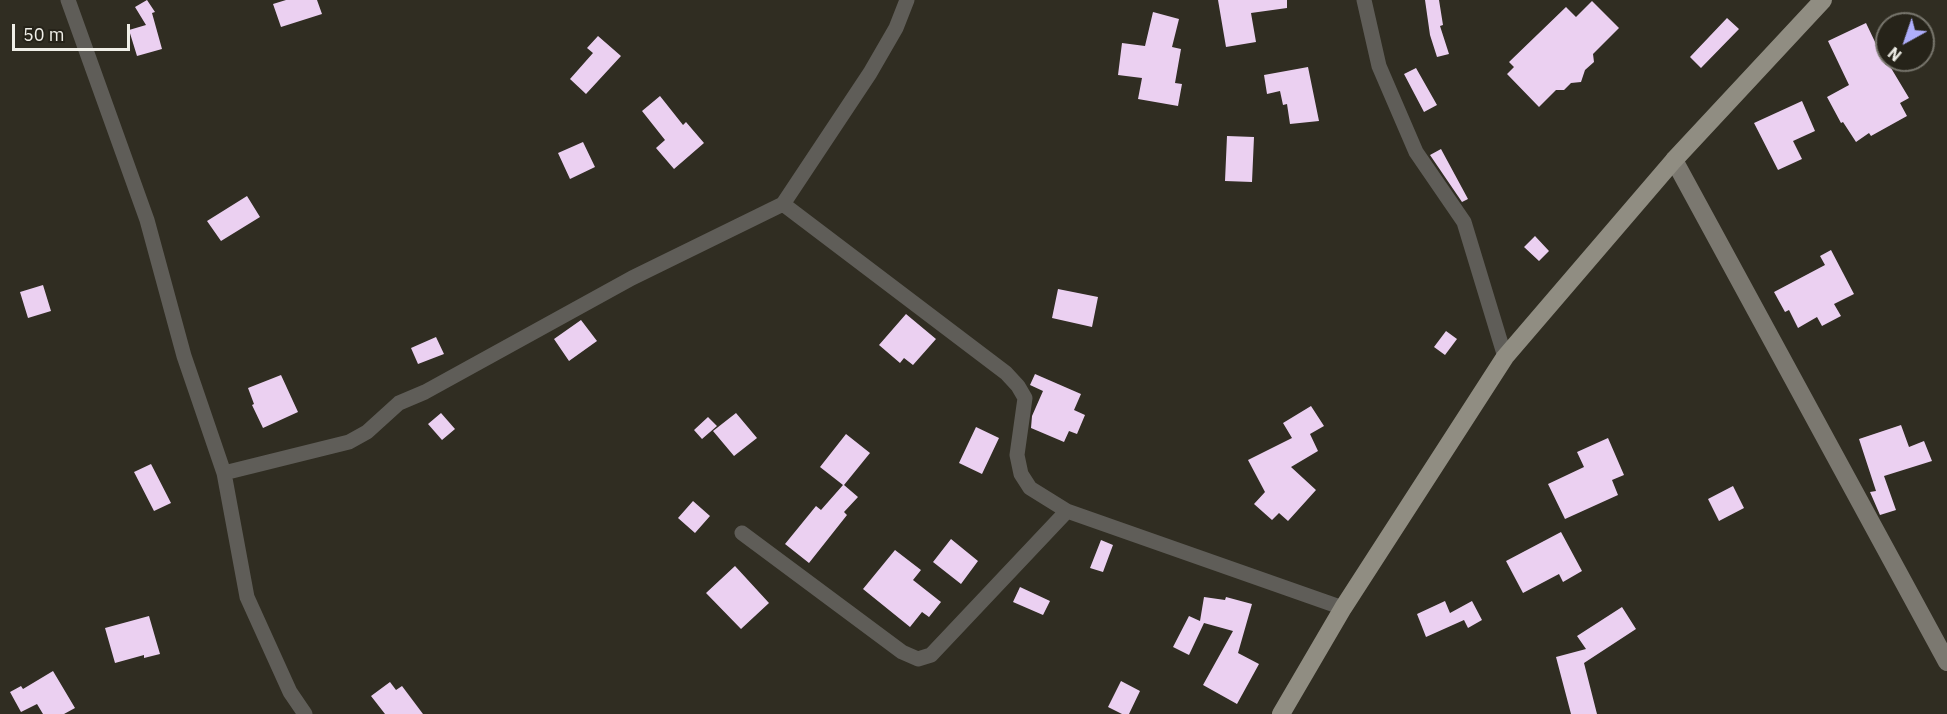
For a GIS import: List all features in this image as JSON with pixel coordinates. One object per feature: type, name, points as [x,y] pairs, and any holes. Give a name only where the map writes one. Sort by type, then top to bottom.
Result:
[{"type":"main road","points":[[1281,714],[1343,608],[1505,357],[1674,160],[1824,0]]},
{"type":"street","points":[[68,0],[147,220],[184,356],[224,473],[248,597],[290,692],[304,714]]},
{"type":"street","points":[[224,473],[349,442],[367,432],[399,403],[425,392],[632,278],[783,204],[870,73],[896,28],[907,0]]},
{"type":"street","points":[[1364,0],[1379,66],[1416,152],[1464,222],[1505,357]]},
{"type":"street","points":[[1674,160],[1947,662]]},
{"type":"street","points":[[783,204],[1006,373],[1025,398],[1017,455],[1021,474],[1030,488],[1067,511],[1343,608]]},
{"type":"street","points":[[742,533],[902,652],[918,659],[931,656],[1067,511]]},
{"type":"building","points":[[147,0],[155,12],[152,13],[162,49],[137,56],[129,30],[146,25],[135,7]]},
{"type":"building","points":[[286,0],[317,0],[322,14],[281,27],[273,4]]},
{"type":"building","points":[[1218,0],[1287,0],[1287,8],[1251,13],[1256,42],[1226,47]]},
{"type":"building","points":[[1425,0],[1439,0],[1443,25],[1440,26],[1449,54],[1437,57],[1430,35]]},
{"type":"building","points":[[1592,1],[1619,28],[1593,54],[1594,62],[1585,70],[1581,82],[1571,83],[1564,90],[1556,90],[1539,107],[1507,74],[1514,67],[1509,62],[1566,7],[1576,17]]},
{"type":"building","points":[[1153,12],[1179,19],[1172,47],[1181,49],[1175,83],[1182,84],[1178,106],[1138,99],[1142,78],[1118,75],[1122,43],[1145,46]]},
{"type":"building","points":[[1727,18],[1739,29],[1701,68],[1690,57]]},
{"type":"building","points":[[1866,23],[1875,42],[1875,72],[1893,72],[1909,98],[1900,103],[1907,116],[1871,136],[1869,133],[1856,142],[1843,122],[1841,123],[1827,97],[1849,85],[1828,41]]},
{"type":"building","points":[[598,36],[621,56],[586,94],[570,79],[593,53],[587,48]]},
{"type":"building","points":[[1308,67],[1319,121],[1290,124],[1287,104],[1283,105],[1280,91],[1267,94],[1264,75]]},
{"type":"building","points":[[1416,68],[1437,105],[1424,112],[1404,74]]},
{"type":"building","points":[[660,96],[683,125],[686,122],[704,143],[674,169],[656,148],[665,140],[642,111]]},
{"type":"building","points":[[1802,101],[1815,131],[1793,141],[1802,159],[1778,170],[1754,123]]},
{"type":"building","points":[[1227,136],[1254,137],[1252,182],[1225,181]]},
{"type":"building","points":[[583,142],[595,167],[570,179],[558,153]]},
{"type":"building","points":[[1441,149],[1468,199],[1462,202],[1430,155]]},
{"type":"building","points":[[247,196],[260,217],[221,241],[207,221]]},
{"type":"building","points":[[1535,236],[1549,251],[1539,261],[1524,247]]},
{"type":"building","points":[[1831,250],[1854,294],[1834,304],[1841,316],[1822,326],[1817,317],[1798,328],[1789,310],[1785,312],[1774,292],[1825,265],[1820,256]]},
{"type":"building","points":[[43,285],[51,311],[28,318],[20,292]]},
{"type":"building","points":[[1058,289],[1098,297],[1092,327],[1052,318]]},
{"type":"building","points":[[906,314],[936,339],[913,365],[904,358],[900,363],[879,345]]},
{"type":"building","points":[[581,320],[597,341],[569,361],[554,339]]},
{"type":"building","points":[[1446,331],[1457,339],[1445,355],[1434,347]]},
{"type":"building","points":[[436,337],[444,354],[418,364],[411,348]]},
{"type":"building","points":[[1035,374],[1081,394],[1074,410],[1085,415],[1077,434],[1069,431],[1064,442],[1031,428],[1032,416],[1043,391],[1030,385]]},
{"type":"building","points":[[281,375],[298,412],[263,428],[252,405],[254,404],[248,388]]},
{"type":"building","points":[[1311,406],[1324,426],[1310,434],[1318,451],[1291,467],[1316,490],[1288,521],[1279,513],[1272,520],[1254,504],[1265,492],[1248,460],[1292,438],[1283,423]]},
{"type":"building","points":[[441,413],[455,429],[442,440],[428,424]]},
{"type":"building","points":[[736,413],[757,438],[734,456],[713,431]]},
{"type":"building","points":[[708,417],[717,426],[702,439],[694,430]]},
{"type":"building","points":[[1901,425],[1909,447],[1924,441],[1932,461],[1884,476],[1896,510],[1880,515],[1870,492],[1876,491],[1859,439]]},
{"type":"building","points":[[976,427],[999,438],[982,474],[959,463]]},
{"type":"building","points":[[846,434],[870,453],[844,485],[858,497],[844,512],[847,515],[809,563],[785,544],[816,506],[821,510],[843,485],[820,467]]},
{"type":"building","points":[[1608,438],[1624,475],[1612,480],[1618,495],[1565,519],[1548,484],[1584,467],[1577,452]]},
{"type":"building","points":[[151,464],[171,503],[154,511],[134,472]]},
{"type":"building","points":[[1733,486],[1744,508],[1719,521],[1708,499]]},
{"type":"building","points":[[693,501],[710,516],[695,533],[678,518]]},
{"type":"building","points":[[1561,532],[1582,571],[1563,582],[1559,574],[1523,593],[1506,561]]},
{"type":"building","points":[[951,539],[978,561],[961,584],[933,562]]},
{"type":"building","points":[[1101,540],[1113,545],[1103,572],[1090,568]]},
{"type":"building","points":[[895,550],[921,570],[913,580],[941,602],[929,617],[922,612],[910,627],[863,589]]},
{"type":"building","points":[[735,566],[769,603],[741,629],[706,593]]},
{"type":"building","points":[[1020,587],[1050,601],[1043,615],[1013,602]]},
{"type":"building","points":[[1204,597],[1225,600],[1226,597],[1252,604],[1238,653],[1259,664],[1237,704],[1203,685],[1233,631],[1204,623],[1189,655],[1173,647],[1189,616],[1200,621]]},
{"type":"building","points":[[1445,601],[1450,613],[1472,601],[1482,620],[1468,628],[1464,620],[1426,637],[1417,614]]},
{"type":"building","points":[[1622,607],[1636,629],[1584,663],[1597,714],[1571,714],[1556,657],[1586,649],[1577,636]]},
{"type":"building","points":[[149,616],[160,654],[144,658],[144,655],[115,663],[105,628]]},
{"type":"building","points":[[53,671],[75,708],[64,714],[43,714],[37,704],[21,712],[10,692],[21,686],[23,689]]},
{"type":"building","points":[[1121,681],[1140,691],[1129,714],[1122,714],[1108,707]]},
{"type":"building","points":[[390,682],[396,690],[402,686],[423,714],[385,714],[371,696]]}]
